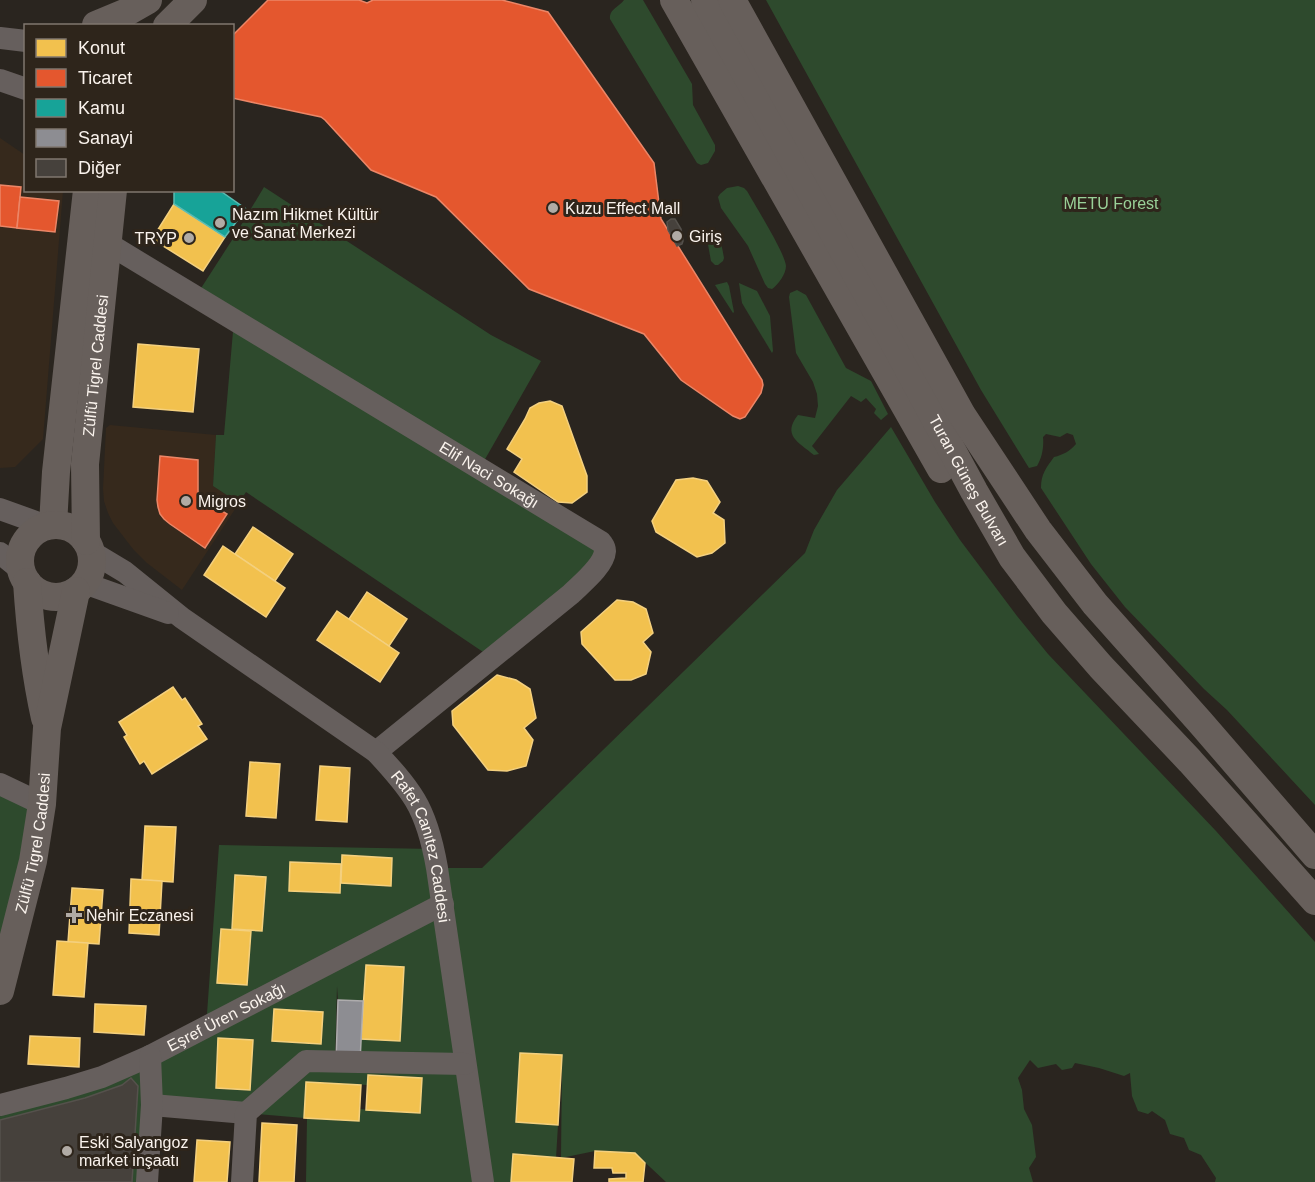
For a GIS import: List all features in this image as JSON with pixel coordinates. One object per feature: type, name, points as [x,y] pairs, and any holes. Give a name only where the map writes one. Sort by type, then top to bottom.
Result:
[{"type":"main road","points":[[97,24],[127,12],[148,0]]},
{"type":"main road","points":[[169,24],[193,0]]},
{"type":"main road","points":[[674,0],[942,472],[971,515],[1012,557]]},
{"type":"main road","name":"Turan Güneş Bulvarı","points":[[705,0],[1012,557],[1054,613],[1101,667],[1190,761],[1315,901]]},
{"type":"main road","name":"Turan Güneş Bulvarı","points":[[732,0],[962,415],[1003,479],[1038,530],[1095,604],[1315,855]]},
{"type":"main road","points":[[753,0],[970,391],[1003,479]]},
{"type":"main road","name":"Zülfü Tigrel Caddesi","points":[[50,526],[87,192]]},
{"type":"main road","name":"Zülfü Tigrel Caddesi","points":[[88,546],[85,464],[113,192]]},
{"type":"main road","points":[[60,525],[70,528],[79,534],[88,546],[92,562],[90,573],[80,587],[68,595],[50,596],[33,589],[24,577],[20,559],[23,547],[29,537],[38,530],[60,525]]},
{"type":"main road","name":"Zülfü Tigrel Caddesi","points":[[24,577],[37,678],[47,729]]},
{"type":"main road","name":"Zülfü Tigrel Caddesi","points":[[0,991],[33,861],[42,804],[47,729],[80,587]]},
{"type":"street","points":[[0,38],[24,41]]},
{"type":"street","points":[[0,80],[24,88]]},
{"type":"street","name":"Elif Naci Sokağı","points":[[107,243],[601,542],[605,547],[602,561],[572,594],[376,752]]},
{"type":"street","points":[[0,509],[50,526]]},
{"type":"street","name":"Rafet Canıtez Caddesi","points":[[88,546],[125,572],[182,618],[376,752],[416,801],[434,849],[483,1182]]},
{"type":"street","points":[[0,553],[24,577]]},
{"type":"street","name":"Rafet Canıtez Caddesi","points":[[80,587],[182,618]]},
{"type":"street","points":[[0,784],[42,804]]},
{"type":"street","name":"Eşref Üren Sokağı","points":[[0,1105],[102,1077],[150,1056],[443,904]]},
{"type":"street","points":[[147,1182],[152,1105],[150,1056]]},
{"type":"street","points":[[242,1182],[246,1113],[306,1061],[465,1064]]},
{"type":"street","points":[[152,1105],[246,1113]]},
{"type":"shaded area","points":[[0,138],[24,154],[24,192],[63,192],[43,439],[15,467],[0,468]]},
{"type":"shaded area","points":[[110,425],[216,435],[213,486],[239,503],[182,590],[133,549],[108,513],[103,489],[106,428]]},
{"type":"green space","points":[[624,0],[643,0],[692,84],[693,105],[715,145],[715,151],[708,163],[701,165],[697,163],[610,19],[613,10]]},
{"type":"green space","name":"METU Forest","points":[[766,0],[1315,0],[1315,805],[1227,710],[1125,607],[1091,564],[1041,488],[1043,475],[1054,457],[1066,452],[1076,444],[1073,435],[1067,433],[1060,437],[1046,434],[1043,437],[1039,463],[1029,468],[981,390]]},
{"type":"green space","points":[[738,186],[747,191],[775,240],[786,266],[779,282],[772,289],[765,284],[748,246],[721,208],[718,197],[720,194],[727,188]]},
{"type":"green space","points":[[264,187],[491,335],[541,361],[480,468],[605,547],[492,658],[246,492],[239,503],[213,486],[216,435],[224,435],[234,320],[196,296]]},
{"type":"green space","points":[[716,232],[720,237],[724,258],[718,265],[711,261],[707,239]]},
{"type":"green space","points":[[727,282],[729,286],[733,313],[715,285]]},
{"type":"green space","points":[[739,283],[757,291],[770,316],[772,353],[742,303]]},
{"type":"green space","points":[[797,290],[806,295],[846,368],[871,381],[888,414],[881,420],[874,413],[876,409],[866,398],[861,402],[851,396],[812,446],[819,454],[814,455],[794,438],[792,433],[793,422],[798,415],[815,418],[818,406],[813,382],[796,353],[789,297],[790,293]]},
{"type":"green space","points":[[891,427],[960,540],[1048,654],[1216,831],[1315,942],[1315,1182],[1215,1182],[1216,1178],[1201,1155],[1189,1150],[1184,1138],[1170,1134],[1165,1120],[1152,1111],[1148,1114],[1138,1111],[1132,1096],[1130,1073],[1124,1076],[1075,1063],[1072,1068],[1062,1070],[1056,1064],[1038,1068],[1030,1060],[1018,1078],[1024,1109],[1032,1125],[1036,1157],[1029,1168],[1033,1182],[666,1182],[635,1153],[595,1151],[561,1158],[562,1056],[521,1053],[558,1125],[556,1158],[513,1154],[511,1182],[306,1182],[307,1118],[359,1109],[420,1113],[422,1078],[368,1075],[367,1085],[306,1082],[304,1118],[152,1105],[147,1182],[0,1182],[0,1105],[206,1028],[219,845],[434,849],[437,868],[482,868],[805,553],[814,530],[837,490]],"holes":[[[342,855],[392,858],[391,886],[341,883],[340,893],[290,862],[341,864]],[[235,875],[266,877],[262,931],[251,931],[247,985],[217,982],[221,929],[232,929]],[[366,965],[404,967],[400,1041],[360,1038],[335,1061],[337,986],[338,1000],[363,1001]]]},
{"type":"green space","points":[[0,784],[42,804],[0,991]]},
{"type":"building: Konut","name":"TRYP","points":[[174,204],[225,237],[203,271],[152,239]]},
{"type":"building: Konut","points":[[138,344],[199,349],[193,412],[133,407]]},
{"type":"building: Konut","points":[[550,401],[562,406],[587,476],[587,492],[572,503],[558,502],[514,472],[522,459],[507,449],[530,408]]},
{"type":"building: Konut","points":[[693,478],[707,481],[720,502],[713,513],[724,520],[725,543],[712,553],[697,557],[656,532],[652,521],[676,480]]},
{"type":"building: Konut","points":[[253,527],[293,554],[275,581],[235,554]]},
{"type":"building: Konut","points":[[223,546],[285,588],[266,617],[204,575]]},
{"type":"building: Konut","points":[[367,592],[407,619],[389,646],[349,619]]},
{"type":"building: Konut","points":[[617,600],[633,602],[646,609],[653,633],[643,642],[651,652],[646,674],[631,680],[615,680],[582,644],[581,632]]},
{"type":"building: Konut","points":[[337,611],[399,653],[380,682],[317,640]]},
{"type":"building: Konut","points":[[497,675],[516,680],[530,689],[536,718],[524,728],[533,740],[526,766],[507,771],[488,770],[453,725],[452,711]]},
{"type":"building: Konut","points":[[173,687],[182,700],[185,698],[202,724],[198,726],[207,739],[152,774],[144,761],[140,764],[124,737],[127,735],[119,722]]},
{"type":"building: Konut","points":[[250,762],[280,764],[276,818],[246,816]]},
{"type":"building: Konut","points":[[320,766],[350,768],[347,822],[316,820]]},
{"type":"building: Konut","points":[[145,826],[176,827],[173,882],[142,880]]},
{"type":"building: Konut","points":[[342,855],[392,858],[391,886],[341,883]]},
{"type":"building: Konut","points":[[290,862],[341,864],[340,893],[289,891]]},
{"type":"building: Konut","points":[[235,875],[266,877],[262,931],[232,929]]},
{"type":"building: Konut","points":[[131,879],[162,881],[159,935],[129,933]]},
{"type":"building: Konut","points":[[72,888],[103,890],[99,944],[68,942]]},
{"type":"building: Konut","points":[[221,929],[251,931],[247,985],[217,983]]},
{"type":"building: Konut","points":[[57,941],[88,943],[84,997],[53,995]]},
{"type":"building: Konut","points":[[366,965],[404,967],[400,1041],[361,1039]]},
{"type":"building: Konut","points":[[95,1004],[146,1006],[144,1035],[94,1032]]},
{"type":"building: Konut","points":[[274,1009],[323,1012],[321,1044],[272,1041]]},
{"type":"building: Konut","points":[[30,1036],[80,1038],[79,1067],[28,1064]]},
{"type":"building: Konut","points":[[218,1038],[253,1040],[250,1090],[216,1088]]},
{"type":"building: Konut","points":[[520,1053],[562,1055],[558,1125],[516,1122]]},
{"type":"building: Konut","points":[[368,1075],[422,1078],[420,1113],[366,1110]]},
{"type":"building: Konut","points":[[306,1082],[361,1085],[359,1121],[304,1118]]},
{"type":"building: Konut","points":[[262,1123],[297,1125],[294,1182],[259,1182]]},
{"type":"building: Konut","points":[[197,1140],[230,1142],[227,1182],[194,1182]]},
{"type":"building: Konut","points":[[595,1151],[635,1153],[645,1163],[643,1182],[609,1182],[609,1179],[626,1178],[626,1173],[613,1173],[612,1168],[594,1168]]},
{"type":"building: Konut","points":[[513,1154],[574,1159],[572,1182],[511,1182]]},
{"type":"building: Ticaret","name":"Kuzu Effect Mall","points":[[268,0],[359,0],[367,3],[373,0],[502,0],[548,12],[654,163],[661,219],[762,380],[761,393],[745,417],[740,419],[733,416],[681,380],[644,334],[529,289],[436,197],[371,170],[321,117],[234,98],[234,34]]},
{"type":"building: Ticaret","points":[[0,185],[21,187],[17,228],[0,226]]},
{"type":"building: Ticaret","points":[[20,197],[59,201],[55,232],[17,228]]},
{"type":"building: Ticaret","points":[[160,456],[198,460],[198,496],[227,514],[205,548],[170,524],[160,514],[157,500]]},
{"type":"building: Kamu","name":"Nazım Hikmet Kültür ve Sanat Merkezi","points":[[174,192],[222,192],[246,209],[225,237],[174,204]]},
{"type":"building: Sanayi","points":[[338,1000],[363,1001],[360,1062],[336,1061]]},
{"type":"building: Diğer","name":"Giriş","points":[[675,219],[681,229],[683,241],[677,246],[668,230],[667,222]]},
{"type":"building: Diğer","name":"Eski Salyangoz market inşaatı","points":[[131,1078],[138,1086],[132,1182],[0,1182],[0,1120],[85,1098],[122,1085]]},
{"type":"place","name":"Kuzu Effect Mall","points":[[553,208]]},
{"type":"place","name":"Nazım Hikmet Kültür ve Sanat Merkezi","points":[[220,223]]},
{"type":"place","name":"Giriş","points":[[677,236]]},
{"type":"place","name":"TRYP","points":[[189,238]]},
{"type":"place","name":"Migros","points":[[186,501]]},
{"type":"place","name":"Nehir Eczanesi","points":[[74,915]]},
{"type":"place","name":"Eski Salyangoz market inşaatı","points":[[67,1151]]}]
